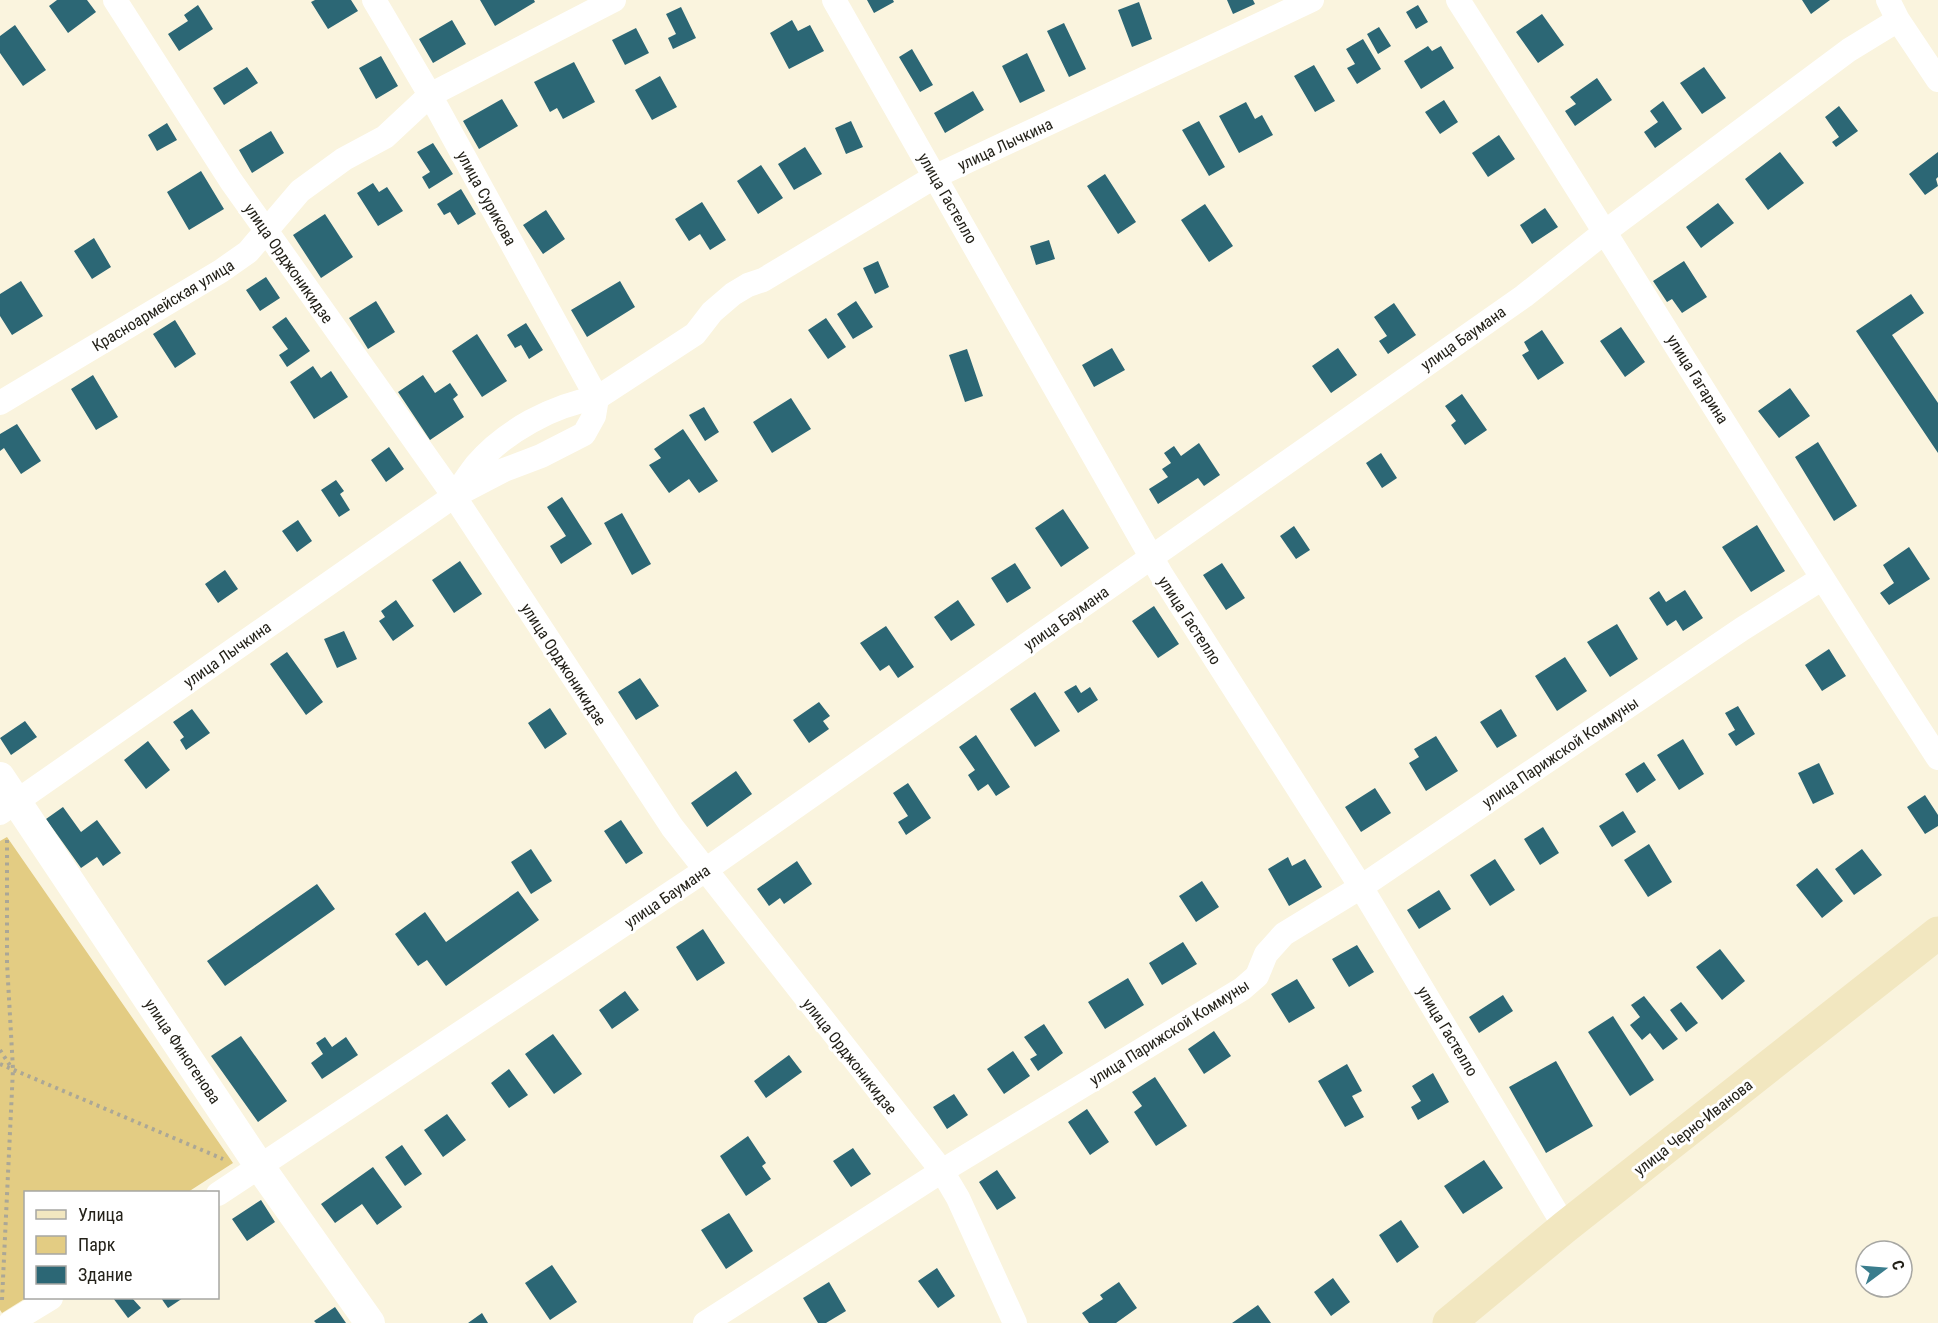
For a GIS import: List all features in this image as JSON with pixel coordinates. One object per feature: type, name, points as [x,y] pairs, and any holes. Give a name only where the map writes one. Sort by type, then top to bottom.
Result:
[{"type":"main road","name":"улица Черно-Иванова","points":[[1449,1323],[1565,1227],[1938,933]]},
{"type":"street","name":"улица Орджоникидзе","points":[[115,0],[265,231],[454,496],[665,817],[704,871],[942,1171],[958,1198],[1015,1323]]},
{"type":"street","name":"улица Сурикова","points":[[374,0],[430,95],[597,398]]},
{"type":"street","name":"Красноармейская улица","points":[[0,404],[221,271],[248,252],[300,191],[344,159],[385,137],[430,95],[614,0]]},
{"type":"street","name":"улица Гастелло","points":[[834,0],[1151,557],[1361,887],[1565,1227]]},
{"type":"street","name":"улица Лычкина","points":[[454,496],[476,465],[511,434],[554,410],[577,401],[597,398],[694,334],[712,312],[733,294],[748,285],[763,280],[936,176],[1312,0]]},
{"type":"street","name":"улица Гагарина","points":[[1458,0],[1606,231],[1821,579],[1938,758]]},
{"type":"street","name":"улица Баумана","points":[[219,1193],[704,871],[1524,296],[1606,231],[1850,50],[1893,10]]},
{"type":"street","points":[[1893,10],[1938,80]]},
{"type":"street","name":"улица Лычкина","points":[[6,809],[454,496],[504,470],[541,456],[584,434],[594,416],[597,398]]},
{"type":"street","name":"улица Парижской Коммуны","points":[[705,1323],[942,1171],[1242,989],[1257,976],[1266,954],[1284,934],[1361,887],[1742,629],[1821,579]]},
{"type":"street","name":"улица Финогенова","points":[[0,777],[6,809],[254,1171],[370,1323]]},
{"type":"street","points":[[6,1312],[48,1299]]},
{"type":"path","points":[[6,809],[7,963],[13,1069],[6,1312]]},
{"type":"path","points":[[0,1050],[13,1069]]},
{"type":"path","points":[[0,1064],[254,1171]]},
{"type":"green space","points":[[7,837],[233,1163],[190,1191],[24,1191],[24,1299],[2,1313],[0,1310],[0,841]]},
{"type":"building","points":[[57,0],[87,0],[96,12],[68,33],[49,6]]},
{"type":"building","points":[[351,0],[358,11],[328,29],[311,2]]},
{"type":"building","points":[[480,0],[534,0],[535,2],[495,26]]},
{"type":"building","points":[[867,0],[893,0],[894,2],[874,13]]},
{"type":"building","points":[[1227,0],[1253,0],[1255,4],[1233,14]]},
{"type":"building","points":[[1802,0],[1830,0],[1811,14]]},
{"type":"building","points":[[1139,2],[1152,39],[1132,47],[1118,10]]},
{"type":"building","points":[[198,5],[213,29],[179,51],[168,34],[188,21],[184,15]]},
{"type":"building","points":[[1418,5],[1428,22],[1416,29],[1406,12]]},
{"type":"building","points":[[681,7],[696,38],[673,49],[668,38],[676,34],[666,14]]},
{"type":"building","points":[[1542,14],[1564,45],[1538,63],[1516,32]]},
{"type":"building","points":[[452,20],[466,44],[433,63],[419,39]]},
{"type":"building","points":[[792,20],[798,31],[810,25],[824,51],[789,69],[770,33]]},
{"type":"building","points":[[1064,23],[1086,69],[1069,77],[1047,31]]},
{"type":"building","points":[[15,25],[46,70],[23,86],[0,53],[0,36]]},
{"type":"building","points":[[1379,27],[1391,46],[1378,54],[1367,34]]},
{"type":"building","points":[[636,28],[649,53],[625,65],[612,40]]},
{"type":"building","points":[[1363,39],[1381,69],[1357,84],[1347,68],[1355,64],[1346,49]]},
{"type":"building","points":[[1428,46],[1432,51],[1441,46],[1454,68],[1421,89],[1404,61]]},
{"type":"building","points":[[912,49],[933,85],[920,92],[899,57]]},
{"type":"building","points":[[1027,53],[1045,91],[1020,103],[1002,66]]},
{"type":"building","points":[[381,56],[398,86],[376,99],[359,68]]},
{"type":"building","points":[[574,62],[595,102],[563,119],[557,108],[550,112],[534,82]]},
{"type":"building","points":[[1314,65],[1335,101],[1315,112],[1294,76]]},
{"type":"building","points":[[247,67],[258,83],[224,105],[213,88]]},
{"type":"building","points":[[1704,67],[1726,98],[1702,114],[1680,83]]},
{"type":"building","points":[[660,76],[677,107],[652,120],[635,90]]},
{"type":"building","points":[[1597,78],[1612,100],[1575,126],[1565,111],[1576,104],[1570,97]]},
{"type":"building","points":[[973,91],[984,110],[945,133],[934,113]]},
{"type":"building","points":[[502,99],[518,126],[479,149],[463,121]]},
{"type":"building","points":[[1444,100],[1458,122],[1440,134],[1425,112]]},
{"type":"building","points":[[1663,101],[1682,129],[1655,148],[1644,132],[1658,122],[1650,111]]},
{"type":"building","points":[[1246,102],[1255,119],[1262,115],[1273,135],[1239,153],[1219,116]]},
{"type":"building","points":[[1839,106],[1858,131],[1836,147],[1832,142],[1839,137],[1825,117]]},
{"type":"building","points":[[851,121],[863,147],[846,154],[835,128]]},
{"type":"building","points":[[1199,121],[1225,167],[1209,176],[1182,130]]},
{"type":"building","points":[[167,123],[177,140],[157,151],[148,135]]},
{"type":"building","points":[[271,131],[284,153],[252,173],[239,150]]},
{"type":"building","points":[[1499,135],[1515,159],[1488,177],[1472,153]]},
{"type":"building","points":[[433,143],[453,174],[429,189],[422,177],[430,172],[417,152]]},
{"type":"building","points":[[805,147],[822,174],[794,190],[778,164]]},
{"type":"building","points":[[1780,152],[1804,183],[1768,210],[1745,179]]},
{"type":"building","points":[[1938,152],[1938,177],[1936,179],[1938,186],[1925,195],[1909,174]]},
{"type":"building","points":[[761,165],[783,198],[758,214],[737,181]]},
{"type":"building","points":[[201,171],[224,209],[189,230],[167,192]]},
{"type":"building","points":[[1105,174],[1136,222],[1118,234],[1087,186]]},
{"type":"building","points":[[373,183],[379,192],[387,187],[403,211],[378,226],[357,193]]},
{"type":"building","points":[[461,189],[476,214],[458,225],[450,212],[444,215],[437,204]]},
{"type":"building","points":[[702,202],[726,240],[710,250],[700,234],[689,241],[675,219]]},
{"type":"building","points":[[1718,203],[1734,223],[1701,248],[1686,227]]},
{"type":"building","points":[[1205,204],[1233,246],[1209,262],[1181,220]]},
{"type":"building","points":[[1545,208],[1558,227],[1532,244],[1520,225]]},
{"type":"building","points":[[546,210],[565,239],[543,254],[523,225]]},
{"type":"building","points":[[325,214],[353,257],[321,278],[293,235]]},
{"type":"building","points":[[94,238],[111,267],[92,279],[74,251]]},
{"type":"building","points":[[1049,240],[1055,259],[1036,265],[1030,246]]},
{"type":"building","points":[[878,261],[889,287],[875,294],[863,268]]},
{"type":"building","points":[[1684,261],[1707,297],[1682,313],[1672,299],[1667,302],[1653,281]]},
{"type":"building","points":[[266,277],[280,298],[260,311],[246,290]]},
{"type":"building","points":[[21,281],[43,316],[12,335],[0,316],[0,294]]},
{"type":"building","points":[[620,281],[635,307],[587,337],[571,310]]},
{"type":"building","points":[[1911,294],[1924,313],[1892,335],[1938,403],[1938,453],[1856,331]]},
{"type":"building","points":[[376,301],[395,332],[368,349],[349,318]]},
{"type":"building","points":[[856,301],[873,327],[853,339],[837,314]]},
{"type":"building","points":[[1394,303],[1416,335],[1388,354],[1379,341],[1387,336],[1374,317]]},
{"type":"building","points":[[286,317],[310,351],[287,367],[279,355],[288,349],[272,327]]},
{"type":"building","points":[[826,318],[846,347],[828,359],[808,330]]},
{"type":"building","points":[[175,320],[196,354],[175,368],[153,334]]},
{"type":"building","points":[[526,323],[543,350],[529,359],[521,345],[515,348],[507,335]]},
{"type":"building","points":[[1621,327],[1645,362],[1625,377],[1600,341]]},
{"type":"building","points":[[1542,330],[1564,363],[1538,380],[1522,355],[1529,351],[1524,342]]},
{"type":"building","points":[[477,334],[507,381],[482,397],[452,351]]},
{"type":"building","points":[[1112,348],[1125,370],[1094,387],[1082,365]]},
{"type":"building","points":[[1338,348],[1357,375],[1331,393],[1312,366]]},
{"type":"building","points":[[967,349],[983,396],[965,402],[949,355]]},
{"type":"building","points":[[313,366],[321,378],[331,371],[348,397],[314,419],[290,382]]},
{"type":"building","points":[[93,375],[118,417],[96,430],[71,389]]},
{"type":"building","points":[[423,375],[435,393],[450,383],[458,395],[453,399],[464,417],[430,440],[398,392]]},
{"type":"building","points":[[1790,388],[1810,416],[1779,438],[1758,411]]},
{"type":"building","points":[[1462,394],[1487,430],[1465,445],[1451,425],[1456,421],[1445,406]]},
{"type":"building","points":[[791,398],[811,429],[772,453],[753,422]]},
{"type":"building","points":[[704,407],[719,432],[705,441],[689,415]]},
{"type":"building","points":[[17,424],[41,461],[21,474],[4,448],[0,451],[0,434]]},
{"type":"building","points":[[683,429],[718,481],[699,493],[689,479],[669,493],[649,465],[661,458],[654,449]]},
{"type":"building","points":[[1818,442],[1857,506],[1834,521],[1795,457]]},
{"type":"building","points":[[1199,443],[1220,475],[1204,486],[1198,478],[1158,504],[1149,489],[1168,477],[1162,469],[1171,463],[1164,453],[1174,446],[1181,456]]},
{"type":"building","points":[[389,447],[404,469],[386,482],[371,460]]},
{"type":"building","points":[[1381,453],[1397,478],[1382,488],[1366,463]]},
{"type":"building","points":[[336,480],[344,491],[340,494],[350,510],[339,517],[321,490]]},
{"type":"building","points":[[562,497],[592,544],[561,564],[550,546],[566,536],[547,507]]},
{"type":"building","points":[[1063,509],[1089,548],[1061,567],[1035,528]]},
{"type":"building","points":[[622,513],[651,564],[632,575],[604,523]]},
{"type":"building","points":[[298,520],[312,541],[297,552],[282,531]]},
{"type":"building","points":[[1757,525],[1785,571],[1751,592],[1722,547]]},
{"type":"building","points":[[1294,526],[1310,550],[1296,559],[1280,536]]},
{"type":"building","points":[[1909,547],[1930,579],[1889,605],[1880,593],[1894,583],[1883,565]]},
{"type":"building","points":[[460,561],[482,594],[454,613],[432,580]]},
{"type":"building","points":[[1015,563],[1031,588],[1007,603],[991,578]]},
{"type":"building","points":[[1222,563],[1245,598],[1226,610],[1203,575]]},
{"type":"building","points":[[225,570],[238,589],[218,603],[205,584]]},
{"type":"building","points":[[1685,590],[1703,618],[1683,631],[1676,620],[1667,626],[1649,598],[1659,591],[1666,602]]},
{"type":"building","points":[[396,600],[414,626],[393,641],[379,621],[385,617],[381,611]]},
{"type":"building","points":[[958,600],[975,625],[951,641],[934,617]]},
{"type":"building","points":[[1154,606],[1179,644],[1158,658],[1132,621]]},
{"type":"building","points":[[1617,624],[1638,659],[1610,677],[1587,642]]},
{"type":"building","points":[[886,626],[914,667],[898,678],[889,665],[880,671],[860,643]]},
{"type":"building","points":[[344,631],[357,659],[337,668],[324,639]]},
{"type":"building","points":[[1829,649],[1846,676],[1822,691],[1805,665]]},
{"type":"building","points":[[287,652],[323,702],[306,715],[270,664]]},
{"type":"building","points":[[1565,657],[1587,691],[1557,711],[1535,676]]},
{"type":"building","points":[[640,678],[659,706],[636,720],[618,692]]},
{"type":"building","points":[[1076,685],[1081,693],[1090,687],[1098,700],[1078,713],[1064,692]]},
{"type":"building","points":[[1035,692],[1060,731],[1035,747],[1010,709]]},
{"type":"building","points":[[819,702],[830,716],[823,721],[829,729],[809,743],[793,720]]},
{"type":"building","points":[[1738,706],[1755,734],[1736,746],[1728,734],[1735,730],[1725,713]]},
{"type":"building","points":[[550,708],[567,734],[545,749],[528,723]]},
{"type":"building","points":[[192,709],[210,733],[186,750],[180,740],[184,737],[173,722]]},
{"type":"building","points":[[1501,709],[1517,736],[1497,748],[1480,722]]},
{"type":"building","points":[[25,721],[37,737],[11,755],[0,738]]},
{"type":"building","points":[[976,735],[1010,787],[996,796],[988,784],[978,791],[968,775],[975,770],[959,747]]},
{"type":"building","points":[[1436,736],[1458,771],[1426,791],[1409,763],[1419,757],[1414,749]]},
{"type":"building","points":[[1683,739],[1704,774],[1679,790],[1657,755]]},
{"type":"building","points":[[148,741],[170,770],[146,789],[124,760]]},
{"type":"building","points":[[1644,762],[1656,780],[1637,793],[1625,774]]},
{"type":"building","points":[[1819,763],[1834,794],[1813,804],[1798,773]]},
{"type":"building","points":[[736,771],[752,794],[707,827],[691,803]]},
{"type":"building","points":[[908,783],[931,818],[906,835],[898,822],[908,816],[893,793]]},
{"type":"building","points":[[1375,788],[1391,813],[1361,832],[1345,807]]},
{"type":"building","points":[[1925,795],[1938,815],[1938,826],[1925,834],[1907,807]]},
{"type":"building","points":[[63,807],[81,832],[97,820],[121,853],[103,866],[97,857],[81,868],[46,819]]},
{"type":"building","points":[[1623,811],[1636,832],[1612,847],[1599,826]]},
{"type":"building","points":[[621,820],[643,853],[626,864],[604,831]]},
{"type":"building","points":[[1543,827],[1559,853],[1540,865],[1524,839]]},
{"type":"building","points":[[1649,844],[1672,882],[1648,897],[1624,860]]},
{"type":"building","points":[[531,849],[552,881],[531,894],[511,862]]},
{"type":"building","points":[[1862,849],[1882,875],[1854,895],[1835,869]]},
{"type":"building","points":[[1288,857],[1292,866],[1305,859],[1322,887],[1289,906],[1268,869]]},
{"type":"building","points":[[1495,859],[1515,890],[1490,906],[1470,875]]},
{"type":"building","points":[[797,861],[812,884],[784,904],[780,898],[769,906],[757,889]]},
{"type":"building","points":[[1817,868],[1843,901],[1822,918],[1796,885]]},
{"type":"building","points":[[1202,881],[1219,907],[1196,922],[1179,896]]},
{"type":"building","points":[[317,884],[335,909],[225,986],[207,961]]},
{"type":"building","points":[[1439,890],[1451,909],[1419,929],[1407,910]]},
{"type":"building","points":[[518,891],[539,920],[446,986],[427,960],[418,966],[395,934],[425,912],[446,942]]},
{"type":"building","points":[[703,929],[725,963],[697,981],[676,947]]},
{"type":"building","points":[[1183,942],[1197,964],[1162,985],[1149,963]]},
{"type":"building","points":[[1357,945],[1374,972],[1349,987],[1332,959]]},
{"type":"building","points":[[1720,949],[1745,981],[1722,1000],[1696,967]]},
{"type":"building","points":[[1128,978],[1144,1005],[1105,1029],[1088,1002]]},
{"type":"building","points":[[1297,979],[1315,1008],[1289,1023],[1271,994]]},
{"type":"building","points":[[625,991],[639,1010],[612,1029],[599,1010]]},
{"type":"building","points":[[1503,995],[1513,1011],[1479,1033],[1469,1017]]},
{"type":"building","points":[[1644,996],[1678,1039],[1663,1050],[1650,1033],[1642,1040],[1630,1025],[1640,1017],[1631,1005]]},
{"type":"building","points":[[1681,1002],[1698,1023],[1686,1032],[1670,1010]]},
{"type":"building","points":[[1613,1016],[1654,1080],[1630,1096],[1588,1032]]},
{"type":"building","points":[[1044,1024],[1063,1053],[1038,1071],[1030,1059],[1037,1055],[1024,1037]]},
{"type":"building","points":[[1214,1031],[1231,1056],[1204,1074],[1188,1049]]},
{"type":"building","points":[[553,1034],[582,1074],[554,1094],[525,1054]]},
{"type":"building","points":[[241,1036],[287,1101],[258,1122],[211,1056]]},
{"type":"building","points":[[325,1037],[332,1047],[346,1037],[358,1055],[322,1079],[311,1063],[323,1054],[316,1043]]},
{"type":"building","points":[[1013,1051],[1030,1076],[1004,1094],[987,1069]]},
{"type":"building","points":[[789,1055],[802,1072],[766,1098],[754,1081]]},
{"type":"building","points":[[1556,1061],[1593,1126],[1546,1153],[1509,1087]]},
{"type":"building","points":[[1347,1064],[1362,1091],[1352,1096],[1364,1117],[1345,1127],[1318,1081]]},
{"type":"building","points":[[509,1069],[528,1095],[509,1108],[491,1083]]},
{"type":"building","points":[[1433,1073],[1449,1102],[1418,1120],[1411,1107],[1421,1101],[1412,1086]]},
{"type":"building","points":[[1155,1077],[1187,1126],[1156,1146],[1134,1112],[1142,1106],[1132,1092]]},
{"type":"building","points":[[954,1094],[968,1115],[947,1129],[933,1107]]},
{"type":"building","points":[[1087,1109],[1109,1142],[1090,1155],[1068,1122]]},
{"type":"building","points":[[447,1114],[466,1140],[443,1157],[424,1130]]},
{"type":"building","points":[[748,1136],[766,1163],[762,1166],[771,1179],[746,1196],[720,1156]]},
{"type":"building","points":[[402,1145],[422,1174],[405,1186],[385,1157]]},
{"type":"building","points":[[853,1148],[871,1174],[851,1187],[833,1161]]},
{"type":"building","points":[[1484,1160],[1503,1188],[1463,1214],[1444,1186]]},
{"type":"building","points":[[373,1167],[402,1207],[377,1225],[362,1204],[335,1223],[321,1204]]},
{"type":"building","points":[[997,1170],[1016,1198],[997,1210],[979,1182]]},
{"type":"building","points":[[261,1200],[275,1222],[247,1241],[232,1219]]},
{"type":"building","points":[[729,1213],[753,1251],[726,1269],[701,1230]]},
{"type":"building","points":[[1401,1220],[1419,1247],[1397,1263],[1379,1235]]},
{"type":"building","points":[[552,1265],[577,1302],[550,1320],[525,1283]]},
{"type":"building","points":[[937,1268],[955,1296],[938,1308],[918,1281]]},
{"type":"building","points":[[1333,1278],[1350,1302],[1331,1316],[1314,1292]]},
{"type":"building","points":[[829,1282],[846,1311],[826,1323],[818,1323],[803,1298]]},
{"type":"building","points":[[1119,1282],[1137,1308],[1116,1323],[1089,1323],[1082,1313],[1103,1299],[1100,1295]]},
{"type":"building","points":[[114,1299],[133,1299],[141,1308],[128,1318]]},
{"type":"building","points":[[162,1299],[182,1299],[168,1308]]},
{"type":"building","points":[[1258,1305],[1271,1323],[1232,1323]]},
{"type":"building","points":[[335,1307],[346,1323],[316,1323],[314,1321]]},
{"type":"building","points":[[482,1313],[488,1323],[468,1323]]}]
